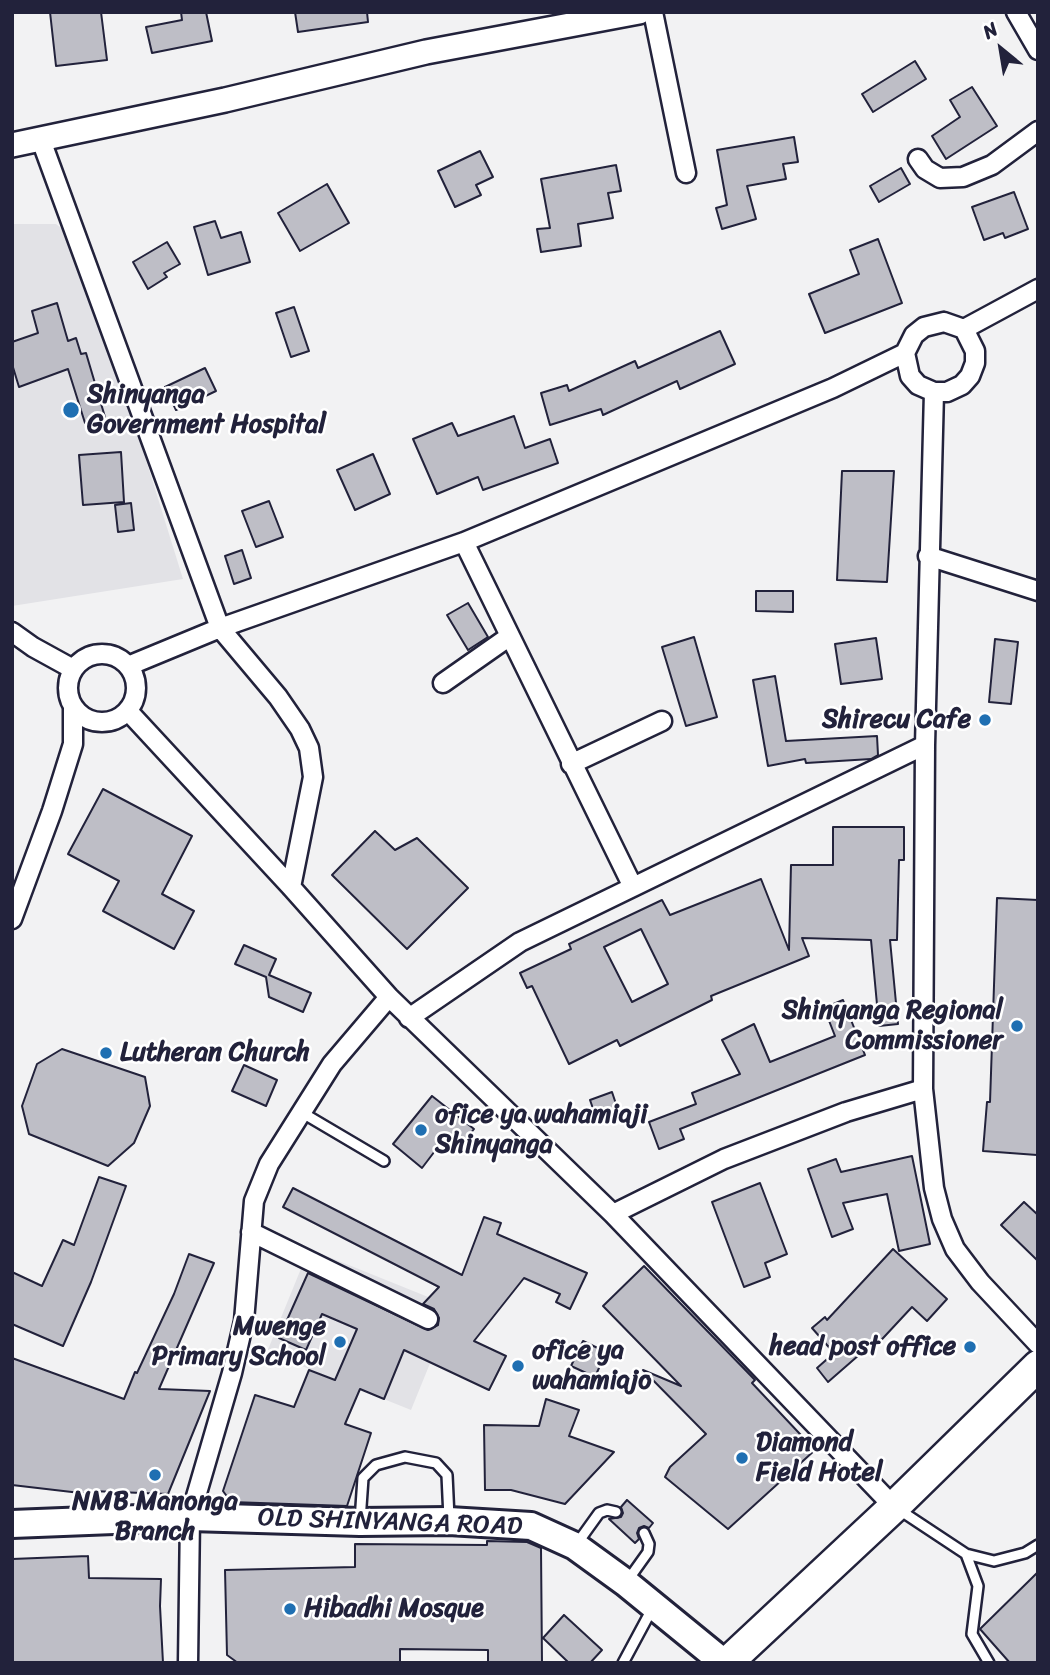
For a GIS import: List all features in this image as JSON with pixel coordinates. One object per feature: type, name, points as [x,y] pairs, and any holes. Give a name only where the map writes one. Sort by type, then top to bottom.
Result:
[{"type":"highway","points":[[725,1663],[894,1507],[1038,1366]]},
{"type":"main road","name":"OLD SHINYANGA ROAD","points":[[12,1524],[190,1517],[360,1522],[449,1521],[531,1526],[575,1546],[626,1583],[725,1663]]},
{"type":"street","points":[[12,145],[225,100],[426,52],[639,12]]},
{"type":"street","points":[[653,12],[685,173]]},
{"type":"street","points":[[1016,12],[1038,50]]},
{"type":"street","points":[[918,159],[925,169],[940,178],[963,177],[992,165],[1038,131]]},
{"type":"street","points":[[41,140],[220,628],[285,707],[309,748],[313,777],[291,887]]},
{"type":"street","points":[[964,329],[1038,289]]},
{"type":"street","points":[[128,666],[220,628],[464,542],[821,393],[905,353],[914,335],[924,327],[944,322],[964,329],[975,351],[975,363],[970,376],[962,385],[947,392],[934,392],[918,385],[910,376],[905,353]]},
{"type":"street","points":[[934,392],[925,745],[923,1089],[934,1188],[942,1219],[955,1249],[980,1282],[1038,1344]]},
{"type":"street","points":[[464,542],[570,764],[633,887]]},
{"type":"street","points":[[928,556],[1038,591]]},
{"type":"street","points":[[12,632],[33,647],[74,669]]},
{"type":"street","points":[[443,683],[510,636]]},
{"type":"street","points":[[12,919],[52,811],[73,744],[73,708],[67,688],[74,669],[84,659],[98,654],[112,655],[128,666],[134,676],[136,688],[134,701],[128,711],[114,720],[97,723],[85,719],[73,708]]},
{"type":"street","points":[[128,711],[409,1018],[613,1214],[894,1507]]},
{"type":"street","points":[[570,764],[662,721]]},
{"type":"street","points":[[409,1018],[520,942],[925,745]]},
{"type":"street","points":[[188,1663],[190,1517],[232,1373],[244,1321],[254,1201],[269,1164],[332,1064],[389,997]]},
{"type":"street","points":[[613,1214],[724,1159],[846,1112],[923,1089]]},
{"type":"street","points":[[251,1232],[428,1319]]},
{"type":"lane","points":[[301,1112],[384,1161]]},
{"type":"lane","points":[[360,1522],[363,1478],[376,1465],[405,1457],[436,1463],[447,1475],[449,1521]]},
{"type":"lane","points":[[894,1507],[966,1554],[994,1561],[1025,1553],[1038,1545]]},
{"type":"lane","points":[[575,1546],[599,1513],[607,1510],[616,1512]]},
{"type":"lane","points":[[626,1583],[648,1552],[649,1544],[644,1533]]},
{"type":"lane","points":[[966,1554],[978,1586],[972,1634],[989,1663]]},
{"type":"lane","points":[[623,1663],[654,1605]]},
{"type":"shaded area","name":"Shinyanga Government Hospital","points":[[12,224],[56,224],[78,241],[183,579],[12,606]]},
{"type":"shaded area","points":[[309,1249],[453,1307],[411,1410],[267,1352]]},
{"type":"building","points":[[50,12],[101,12],[107,60],[56,66]]},
{"type":"building","points":[[181,12],[206,12],[212,41],[152,53],[146,27],[182,20]]},
{"type":"building","points":[[295,12],[367,12],[368,22],[298,32]]},
{"type":"building","points":[[915,61],[926,79],[873,112],[862,94]]},
{"type":"building","points":[[972,87],[997,126],[946,159],[932,136],[960,117],[950,100]]},
{"type":"building","points":[[794,137],[798,162],[783,164],[786,179],[747,186],[756,219],[722,229],[716,208],[727,205],[717,150]]},
{"type":"building","points":[[480,151],[493,177],[476,185],[481,195],[455,207],[438,171]]},
{"type":"building","points":[[616,165],[621,191],[608,193],[613,218],[578,224],[581,246],[541,252],[537,229],[550,228],[541,179]]},
{"type":"building","points":[[901,168],[910,184],[879,202],[870,186]]},
{"type":"building","points":[[327,184],[349,223],[300,251],[278,213]]},
{"type":"building","points":[[1014,192],[1028,229],[1005,238],[1003,233],[984,240],[972,207]]},
{"type":"building","points":[[215,221],[221,238],[241,232],[250,262],[208,275],[194,227]]},
{"type":"building","points":[[878,239],[902,303],[825,333],[809,294],[859,274],[850,250]]},
{"type":"building","points":[[167,242],[180,264],[164,273],[167,277],[148,289],[133,262]]},
{"type":"building","points":[[57,303],[68,341],[76,338],[81,354],[86,353],[105,417],[85,423],[68,369],[19,387],[12,364],[12,342],[38,333],[32,311]]},
{"type":"building","points":[[294,307],[309,351],[291,357],[276,313]]},
{"type":"building","points":[[720,331],[735,364],[680,389],[677,381],[603,415],[601,409],[550,425],[541,393],[567,385],[569,391],[635,361],[638,368]]},
{"type":"building","points":[[205,368],[216,391],[176,410],[165,387]]},
{"type":"building","points":[[514,416],[525,448],[550,439],[558,463],[483,490],[478,477],[437,494],[413,439],[452,423],[458,436]]},
{"type":"building","points":[[121,452],[124,502],[83,505],[79,455]]},
{"type":"building","points":[[373,454],[390,494],[355,510],[337,470]]},
{"type":"building","points":[[842,471],[894,471],[887,582],[837,580]]},
{"type":"building","points":[[269,501],[283,537],[256,547],[242,511]]},
{"type":"building","points":[[131,503],[134,530],[118,532],[115,505]]},
{"type":"building","points":[[242,550],[251,578],[234,584],[225,556]]},
{"type":"building","points":[[756,591],[793,591],[793,612],[756,611]]},
{"type":"building","points":[[468,603],[488,637],[468,650],[447,615]]},
{"type":"building","points":[[694,637],[717,717],[686,726],[662,647]]},
{"type":"building","points":[[876,638],[882,679],[841,684],[835,644]]},
{"type":"building","points":[[995,639],[1018,642],[1011,704],[989,702]]},
{"type":"building","points":[[775,676],[786,741],[877,736],[878,755],[871,759],[806,763],[805,759],[768,766],[753,680]]},
{"type":"building","points":[[103,789],[192,836],[162,894],[194,911],[174,949],[103,911],[119,881],[68,854]]},
{"type":"building","points":[[833,827],[904,827],[904,860],[899,860],[897,940],[890,940],[898,1024],[879,1026],[871,940],[802,938],[809,956],[711,996],[712,1000],[620,1046],[617,1040],[569,1064],[532,986],[527,988],[520,973],[571,949],[569,944],[662,900],[670,915],[761,879],[789,950],[791,865],[833,865]],"holes":[[[641,929],[668,984],[632,1002],[604,947]]]},
{"type":"building","points":[[375,831],[395,850],[417,838],[468,888],[407,949],[332,875]]},
{"type":"building","points":[[997,898],[1038,900],[1037,1155],[983,1151],[987,1102],[990,1102]]},
{"type":"building","points":[[244,945],[276,959],[269,975],[311,993],[303,1012],[269,997],[266,977],[235,964]]},
{"type":"building","points":[[843,1000],[865,1055],[680,1129],[684,1139],[659,1149],[649,1122],[696,1104],[692,1093],[740,1074],[722,1040],[754,1024],[770,1062],[835,1036],[824,1008]]},
{"type":"building","points":[[62,1049],[145,1077],[150,1106],[134,1143],[108,1166],[29,1134],[22,1106],[37,1064]]},
{"type":"building","points":[[244,1065],[277,1080],[266,1106],[232,1091]]},
{"type":"building","points":[[612,1092],[619,1113],[597,1120],[590,1100]]},
{"type":"building","points":[[432,1096],[474,1129],[454,1154],[441,1143],[422,1168],[393,1144]]},
{"type":"building","points":[[912,1156],[930,1244],[899,1251],[887,1194],[843,1203],[853,1229],[832,1237],[808,1169],[836,1159],[841,1172]]},
{"type":"building","points":[[99,1177],[126,1186],[91,1282],[63,1346],[12,1324],[12,1272],[42,1286],[63,1240],[74,1245]]},
{"type":"building","points":[[760,1183],[787,1254],[765,1263],[770,1277],[744,1287],[712,1202]]},
{"type":"building","points":[[293,1188],[462,1275],[484,1217],[501,1223],[497,1234],[587,1273],[570,1309],[556,1302],[560,1294],[524,1278],[474,1341],[506,1356],[489,1390],[404,1350],[384,1399],[360,1389],[345,1424],[371,1433],[347,1506],[231,1502],[223,1491],[255,1395],[294,1407],[309,1370],[335,1380],[357,1329],[322,1314],[306,1350],[279,1338],[308,1273],[428,1330],[438,1325],[439,1318],[434,1309],[423,1304],[439,1287],[283,1207]]},
{"type":"building","points":[[1024,1202],[1038,1215],[1038,1261],[1001,1225]]},
{"type":"building","points":[[893,1249],[947,1299],[927,1321],[912,1307],[871,1351],[867,1348],[828,1382],[817,1368],[834,1353],[812,1328],[825,1317],[827,1320]]},
{"type":"building","points":[[189,1254],[214,1263],[159,1389],[210,1391],[168,1494],[91,1491],[89,1494],[12,1485],[12,1358],[124,1399],[174,1294]]},
{"type":"building","points":[[644,1266],[755,1380],[752,1383],[815,1450],[728,1529],[665,1477],[670,1467],[706,1434],[643,1370],[681,1386],[603,1306]]},
{"type":"building","points":[[583,1341],[606,1352],[595,1377],[571,1366]]},
{"type":"building","points":[[546,1399],[579,1410],[569,1436],[614,1452],[565,1504],[511,1490],[485,1490],[484,1425],[539,1426]]},
{"type":"building","points":[[627,1500],[653,1523],[649,1528],[639,1528],[639,1539],[635,1543],[609,1519],[621,1517],[621,1507]]},
{"type":"building","points":[[487,1541],[527,1542],[541,1548],[542,1663],[488,1663],[488,1650],[400,1649],[400,1663],[238,1663],[227,1655],[225,1570],[355,1567],[355,1544],[487,1545]]},
{"type":"building","points":[[88,1556],[89,1578],[161,1579],[163,1663],[12,1663],[12,1559]]},
{"type":"building","points":[[1038,1572],[1038,1663],[1010,1663],[980,1629]]},
{"type":"building","points":[[564,1615],[602,1650],[590,1663],[569,1663],[543,1638]]},
{"type":"place","name":"Shinyanga Government Hospital","points":[[71,410]]},
{"type":"place","name":"Shirecu Cafe","points":[[985,720]]},
{"type":"place","name":"Shinyanga Regional Commissioner","points":[[1017,1026]]},
{"type":"place","name":"Lutheran Church","points":[[106,1053]]},
{"type":"place","name":"ofice ya wahamiaji Shinyanga","points":[[421,1130]]},
{"type":"place","name":"Mwenge Primary School","points":[[340,1342]]},
{"type":"place","name":"head post office","points":[[970,1347]]},
{"type":"place","name":"ofice ya wahamiajo","points":[[518,1366]]},
{"type":"place","name":"Diamond Field Hotel","points":[[742,1458]]},
{"type":"place","name":"NMB Manonga Branch","points":[[155,1475]]},
{"type":"place","name":"Hibadhi Mosque","points":[[290,1609]]}]
